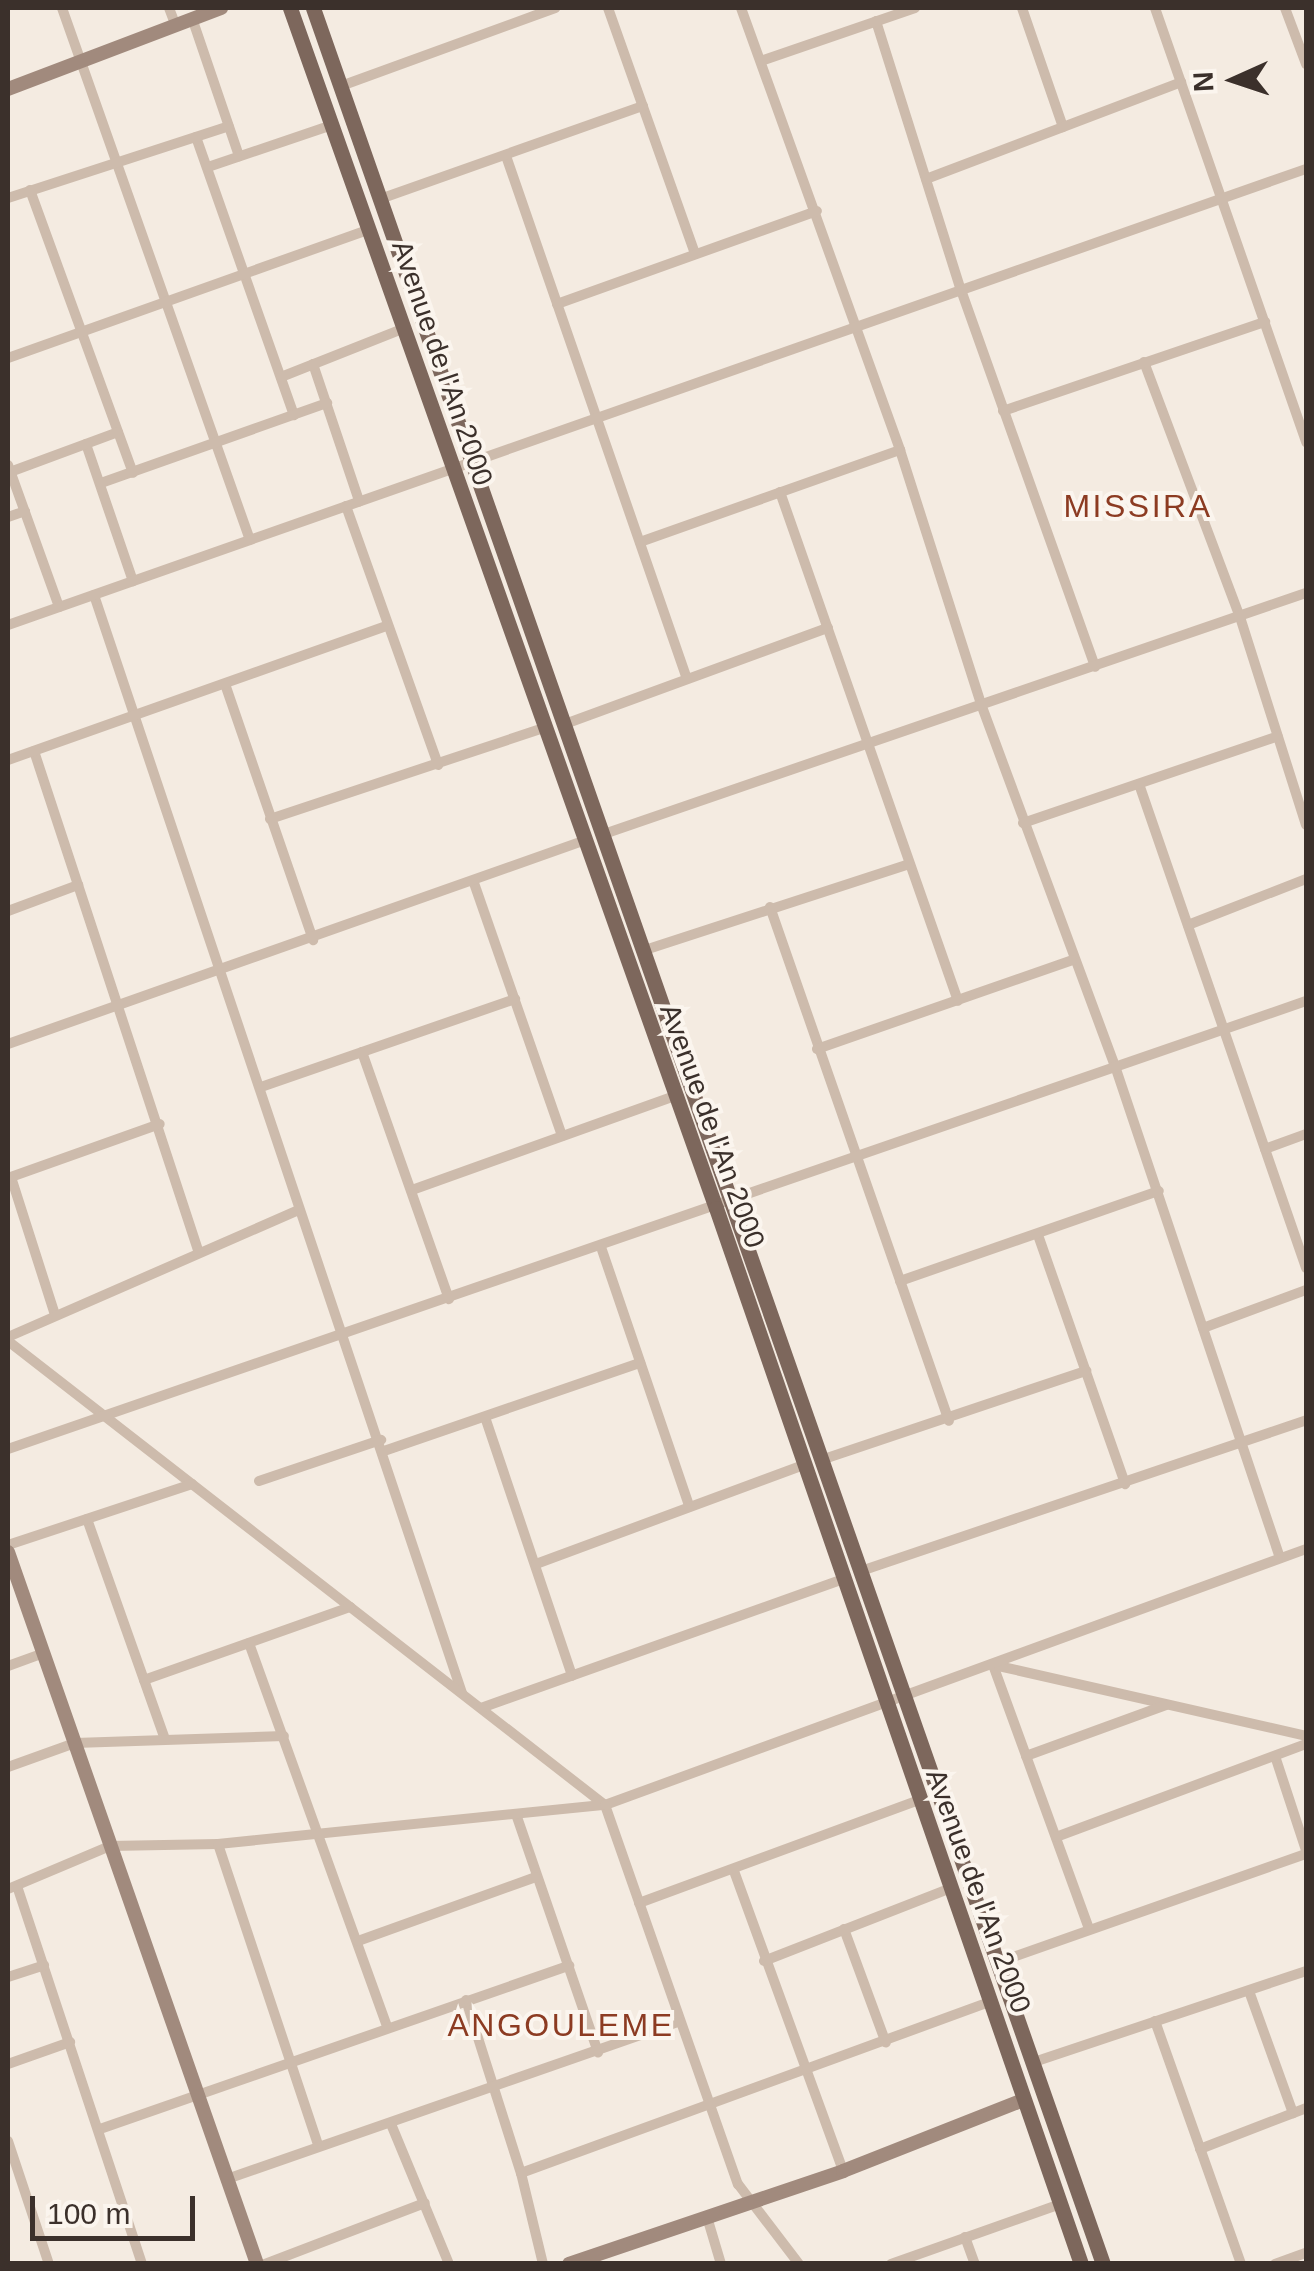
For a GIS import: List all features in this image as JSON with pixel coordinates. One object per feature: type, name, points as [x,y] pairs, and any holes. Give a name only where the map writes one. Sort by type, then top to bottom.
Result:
[{"type":"main road","name":"Avenue de l'An 2000","points":[[290,8],[716,1208],[840,1580],[992,2001],[1081,2264]]},
{"type":"main road","name":"Avenue de l'An 2000","points":[[313,8],[470,462],[734,1196],[903,1698],[1103,2264]]},
{"type":"street","points":[[62,8],[250,540]]},
{"type":"street","points":[[169,8],[175,24]]},
{"type":"street","points":[[8,88],[221,8]]},
{"type":"street","points":[[341,86],[555,8]]},
{"type":"street","points":[[608,8],[695,254]]},
{"type":"street","points":[[741,8],[858,326],[981,704],[1072,960],[1115,1066],[1238,1444],[1280,1558]]},
{"type":"street","points":[[761,61],[915,8]]},
{"type":"street","points":[[1022,8],[1063,127]]},
{"type":"street","points":[[1156,8],[1306,442]]},
{"type":"street","points":[[1285,8],[1303,43],[1306,64]]},
{"type":"street","points":[[192,18],[239,156]]},
{"type":"street","points":[[876,22],[962,290],[1095,667]]},
{"type":"street","points":[[926,180],[1182,82]]},
{"type":"street","points":[[380,199],[643,106]]},
{"type":"street","points":[[208,168],[332,125]]},
{"type":"street","points":[[8,198],[229,126]]},
{"type":"street","points":[[196,137],[294,415]]},
{"type":"street","points":[[506,156],[688,678]]},
{"type":"street","points":[[8,625],[1306,169]]},
{"type":"street","points":[[30,190],[132,473]]},
{"type":"street","points":[[558,304],[817,211]]},
{"type":"street","points":[[8,358],[370,229]]},
{"type":"street","points":[[1004,411],[1265,322]]},
{"type":"street","points":[[281,377],[402,329]]},
{"type":"street","points":[[1144,362],[1240,617],[1306,825]]},
{"type":"street","points":[[313,364],[359,501]]},
{"type":"street","points":[[101,482],[327,403]]},
{"type":"street","points":[[59,607],[9,469],[118,432]]},
{"type":"street","points":[[86,444],[133,581]]},
{"type":"street","points":[[640,542],[900,450]]},
{"type":"street","points":[[780,492],[958,1001]]},
{"type":"street","points":[[346,506],[438,765]]},
{"type":"street","points":[[8,517],[24,511]]},
{"type":"street","points":[[604,834],[1306,594]]},
{"type":"street","points":[[94,595],[462,1694]]},
{"type":"street","points":[[8,760],[387,626]]},
{"type":"street","points":[[565,724],[828,628]]},
{"type":"street","points":[[225,684],[313,940]]},
{"type":"street","points":[[270,820],[544,728]]},
{"type":"street","points":[[1023,823],[1278,736]]},
{"type":"street","points":[[34,750],[160,1124],[199,1253]]},
{"type":"street","points":[[1139,784],[1306,1268]]},
{"type":"street","points":[[8,1044],[474,884],[583,841]]},
{"type":"street","points":[[645,950],[909,864]]},
{"type":"street","points":[[1188,925],[1306,879]]},
{"type":"street","points":[[474,884],[562,1136]]},
{"type":"street","points":[[8,911],[78,885]]},
{"type":"street","points":[[770,907],[949,1422]]},
{"type":"street","points":[[817,1049],[1072,960]]},
{"type":"street","points":[[261,1087],[514,999]]},
{"type":"street","points":[[8,1449],[716,1208],[734,1196],[1306,1001]]},
{"type":"street","points":[[362,1052],[449,1299]]},
{"type":"street","points":[[412,1190],[675,1096]]},
{"type":"street","points":[[54,1314],[9,1177],[160,1124]]},
{"type":"street","points":[[1265,1149],[1306,1134]]},
{"type":"street","points":[[900,1281],[1158,1190]]},
{"type":"street","points":[[300,1210],[54,1314],[8,1340],[605,1805],[738,2184],[754,2200],[799,2264]]},
{"type":"street","points":[[1038,1235],[1126,1484]]},
{"type":"street","points":[[600,1247],[689,1506]]},
{"type":"street","points":[[1203,1328],[1306,1290]]},
{"type":"street","points":[[259,1481],[485,1417],[640,1363]]},
{"type":"street","points":[[821,1460],[949,1422],[1086,1371]]},
{"type":"street","points":[[485,1417],[572,1676]]},
{"type":"street","points":[[861,1571],[1306,1420]]},
{"type":"street","points":[[536,1564],[804,1466]]},
{"type":"street","points":[[192,1484],[8,1548],[257,2264]]},
{"type":"street","points":[[88,1519],[164,1737]]},
{"type":"street","points":[[142,2264],[44,1965],[12,1888],[110,1846],[218,1844],[517,1817],[605,1805],[882,1700],[903,1698],[1306,1549]]},
{"type":"street","points":[[481,1708],[840,1580]]},
{"type":"street","points":[[144,1680],[350,1606]]},
{"type":"street","points":[[249,1643],[322,1835],[387,2026]]},
{"type":"street","points":[[8,1666],[43,1653]]},
{"type":"street","points":[[993,1665],[1306,1736]]},
{"type":"street","points":[[993,1665],[1089,1929]]},
{"type":"street","points":[[1026,1756],[1166,1704]]},
{"type":"street","points":[[8,1768],[75,1743],[164,1737],[284,1736]]},
{"type":"street","points":[[1056,1838],[1276,1759],[1306,1744]]},
{"type":"street","points":[[999,1962],[1306,1852],[1276,1759]]},
{"type":"street","points":[[639,1904],[918,1800]]},
{"type":"street","points":[[517,1817],[598,2052]]},
{"type":"street","points":[[218,1844],[294,2059],[318,2145]]},
{"type":"street","points":[[734,1871],[843,2171]]},
{"type":"street","points":[[358,1942],[536,1876]]},
{"type":"street","points":[[764,1961],[949,1890]]},
{"type":"street","points":[[844,1928],[886,2043]]},
{"type":"street","points":[[8,1978],[44,1965]]},
{"type":"street","points":[[100,2129],[196,2092],[570,1966]]},
{"type":"street","points":[[1034,2062],[1306,1971]]},
{"type":"street","points":[[1249,1991],[1293,2113]]},
{"type":"street","points":[[466,2000],[522,2172],[543,2264]]},
{"type":"street","points":[[522,2172],[886,2043],[992,2001]]},
{"type":"street","points":[[1155,2021],[1241,2264]]},
{"type":"street","points":[[227,2178],[679,2022]]},
{"type":"street","points":[[8,2064],[70,2042]]},
{"type":"street","points":[[569,2264],[843,2171],[1023,2100]]},
{"type":"street","points":[[1200,2149],[1306,2108]]},
{"type":"street","points":[[391,2124],[449,2264]]},
{"type":"street","points":[[8,2141],[50,2264]]},
{"type":"street","points":[[265,2264],[424,2204]]},
{"type":"street","points":[[892,2264],[1060,2204]]},
{"type":"street","points":[[707,2218],[722,2264]]},
{"type":"street","points":[[965,2237],[975,2264]]},
{"type":"street","points":[[1275,2264],[1306,2253]]},
{"type":"district","name":"MISSIRA","points":[[1138,506]]},
{"type":"district","name":"ANGOULEME","points":[[561,2025]]}]
